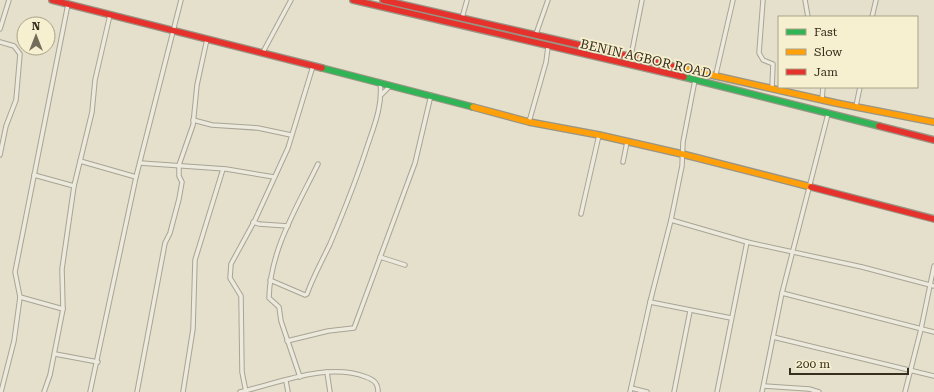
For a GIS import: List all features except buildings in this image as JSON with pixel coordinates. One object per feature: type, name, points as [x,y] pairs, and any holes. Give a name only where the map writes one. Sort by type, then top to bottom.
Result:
[{"type":"main road","points":[[52,0],[263,52],[529,122],[599,135],[682,154],[934,219]]},
{"type":"main road","name":"BENIN AGBOR ROAD","points":[[352,0],[548,47],[695,80],[934,140]]},
{"type":"main road","name":"BENIN AGBOR ROAD","points":[[383,0],[716,74],[772,88],[934,122]]},
{"type":"street","points":[[0,29],[9,0]]},
{"type":"street","points":[[90,392],[98,362],[136,177],[181,0]]},
{"type":"street","points":[[263,52],[291,0]]},
{"type":"street","points":[[462,18],[467,0]]},
{"type":"street","points":[[536,34],[548,0]]},
{"type":"street","points":[[631,56],[642,0]]},
{"type":"street","points":[[716,74],[733,0]]},
{"type":"street","points":[[763,0],[759,53],[763,60],[773,64],[772,88]]},
{"type":"street","points":[[805,0],[808,16]]},
{"type":"street","points":[[872,16],[876,0]]},
{"type":"street","points":[[1,392],[14,341],[20,297],[15,272],[69,3]]},
{"type":"street","points":[[44,392],[55,354],[62,309],[62,269],[74,186],[92,112],[96,80],[110,15]]},
{"type":"street","points":[[137,392],[165,243],[170,233],[179,199],[182,182],[179,176],[179,165],[193,120],[197,85],[207,39]]},
{"type":"street","points":[[0,42],[14,46],[20,54],[16,100],[5,130],[0,155]]},
{"type":"street","points":[[529,122],[546,62],[548,47]]},
{"type":"street","points":[[246,391],[242,372],[241,296],[230,278],[231,264],[253,222],[288,148],[313,66]]},
{"type":"street","points":[[647,392],[630,390],[682,166],[682,154],[695,80]]},
{"type":"street","points":[[270,280],[290,291],[305,296],[307,294],[313,276],[337,228],[361,166],[374,128],[381,95],[380,82]]},
{"type":"street","points":[[381,95],[391,85]]},
{"type":"street","points":[[822,99],[823,88]]},
{"type":"street","points":[[856,106],[860,88]]},
{"type":"street","points":[[287,341],[328,331],[354,328],[415,163],[430,95]]},
{"type":"street","points":[[762,392],[782,293],[828,114]]},
{"type":"street","points":[[193,120],[212,125],[258,128],[291,135]]},
{"type":"street","points":[[580,214],[599,135]]},
{"type":"street","points":[[623,162],[627,142]]},
{"type":"street","points":[[80,161],[136,177]]},
{"type":"street","points":[[140,163],[223,169],[274,177]]},
{"type":"street","points":[[300,377],[281,321],[279,307],[269,298],[270,280],[274,262],[288,226],[318,164]]},
{"type":"street","points":[[183,392],[193,329],[195,260],[223,169]]},
{"type":"street","points":[[34,175],[74,186]]},
{"type":"street","points":[[670,220],[747,242],[932,285]]},
{"type":"street","points":[[253,222],[259,224],[288,226]]},
{"type":"street","points":[[717,392],[747,242]]},
{"type":"street","points":[[380,257],[405,265]]},
{"type":"street","points":[[905,392],[932,285],[934,266]]},
{"type":"street","points":[[782,293],[934,332]]},
{"type":"street","points":[[20,297],[62,309]]},
{"type":"street","points":[[650,302],[731,318]]},
{"type":"street","points":[[674,392],[690,311]]},
{"type":"street","points":[[773,337],[934,376]]},
{"type":"street","points":[[55,354],[98,362]]},
{"type":"street","points":[[240,392],[327,372],[350,372],[368,378],[376,382],[378,392]]},
{"type":"street","points":[[327,372],[330,392]]},
{"type":"street","points":[[286,381],[288,392]]},
{"type":"street","points":[[764,386],[810,389],[819,392]]},
{"type":"traffic: fast","points":[[322,68],[473,107]]},
{"type":"traffic: fast","points":[[684,77],[879,126]]},
{"type":"traffic: slow","points":[[676,67],[836,103],[934,122]]},
{"type":"traffic: slow","points":[[473,107],[529,122],[599,135],[682,154],[811,187]]},
{"type":"traffic: jam","points":[[52,0],[322,68]]},
{"type":"traffic: jam","points":[[353,0],[684,77]]},
{"type":"traffic: jam","points":[[383,0],[676,67]]},
{"type":"traffic: jam","points":[[879,126],[934,140]]},
{"type":"traffic: jam","points":[[811,187],[934,219]]}]
